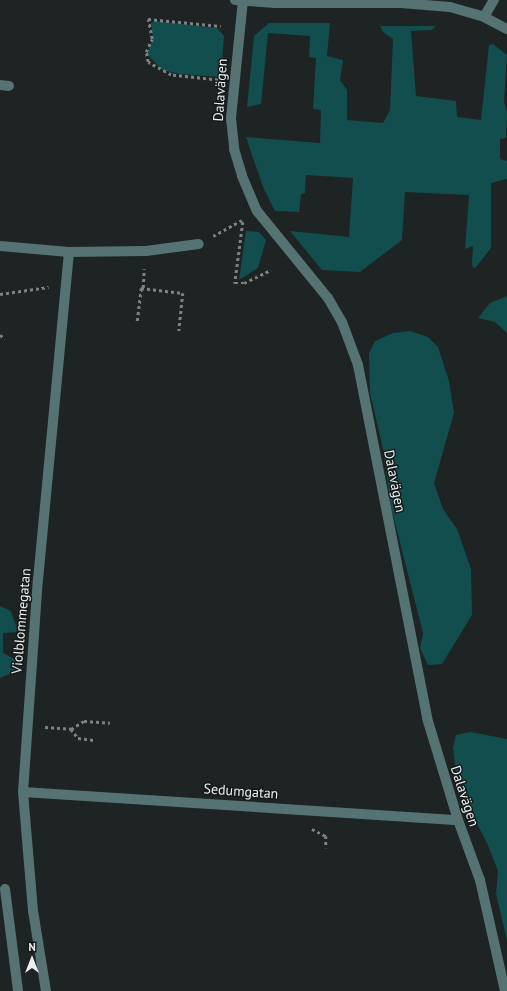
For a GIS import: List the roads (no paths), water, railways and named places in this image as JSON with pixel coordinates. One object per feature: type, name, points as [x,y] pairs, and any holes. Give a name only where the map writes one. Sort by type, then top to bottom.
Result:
[{"type":"street","points":[[240,0],[420,4],[463,10],[484,17],[507,29]]},
{"type":"street","name":"Dalavägen","points":[[240,0],[231,118],[234,149],[242,176],[257,210],[328,298],[342,322],[358,365],[426,714],[458,820],[480,880],[505,991]]},
{"type":"street","points":[[484,17],[494,0]]},
{"type":"street","points":[[0,246],[69,252],[146,251],[199,244]]},
{"type":"street","name":"Violblommegatan","points":[[46,991],[33,911],[23,792],[27,726],[69,252]]},
{"type":"street","name":"Sedumgatan","points":[[23,792],[458,820]]},
{"type":"street","points":[[5,889],[18,991]]}]
